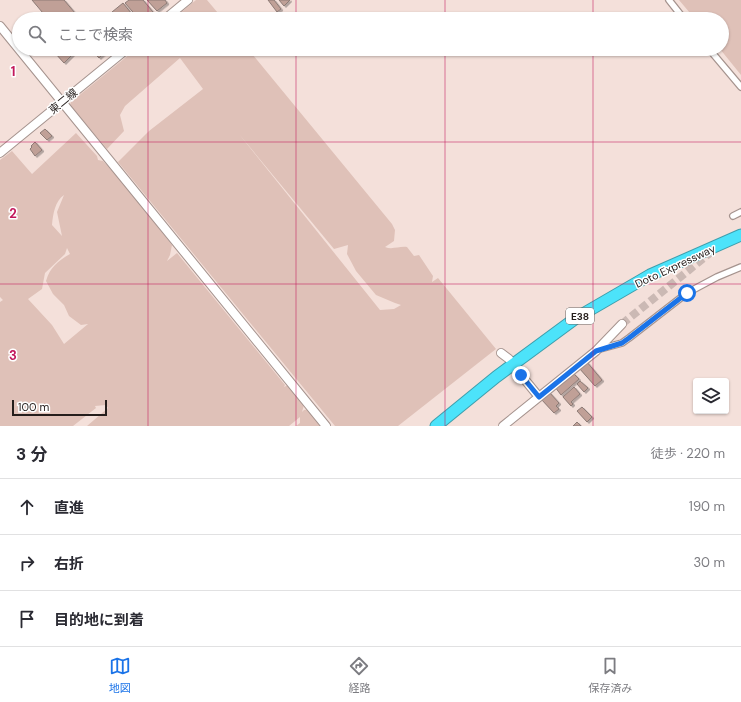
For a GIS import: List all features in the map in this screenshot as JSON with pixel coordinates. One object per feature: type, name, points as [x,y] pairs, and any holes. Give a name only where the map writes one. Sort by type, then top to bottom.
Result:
[{"type":"highway","name":"Doto Expressway","points":[[436,426],[496,377],[576,318],[650,275],[741,235]]},
{"type":"street","points":[[173,12],[188,0]]},
{"type":"street","points":[[668,0],[678,12]]},
{"type":"street","points":[[0,26],[12,41]]},
{"type":"street","points":[[25,56],[326,426]]},
{"type":"street","name":"東二線","points":[[0,153],[118,56]]},
{"type":"street","points":[[716,56],[741,87]]},
{"type":"street","points":[[733,216],[741,212]]},
{"type":"street","points":[[596,351],[622,343],[687,293],[717,277],[741,267]]},
{"type":"street","points":[[503,426],[596,351],[622,324]]},
{"type":"street","points":[[501,353],[509,359]]},
{"type":"street","points":[[521,375],[539,397]]},
{"type":"shaded area","points":[[196,0],[207,0],[217,12],[181,12]]},
{"type":"shaded area","points":[[679,0],[741,0],[741,75],[726,56],[729,56],[729,12],[689,12]]},
{"type":"shaded area","points":[[127,56],[254,56],[392,224],[395,230],[394,241],[385,247],[407,247],[414,256],[419,255],[433,276],[432,282],[438,278],[496,349],[398,426],[335,426],[118,162],[149,131],[203,89],[180,58],[125,106],[120,115],[124,131],[107,149],[70,105],[71,102]],"holes":[[[239,134],[334,249],[348,245],[347,254],[356,271],[376,295],[401,305],[394,309],[380,310]]]},
{"type":"shaded area","points":[[76,133],[97,156],[98,160],[103,161],[124,184],[172,245],[167,261],[177,253],[285,385],[284,387],[288,385],[304,405],[302,412],[304,410],[311,409],[324,426],[296,426],[300,423],[300,417],[289,426],[87,426],[108,408],[106,405],[95,406],[96,408],[73,426],[0,426],[0,302],[3,300],[0,297],[0,160],[12,151],[32,174]],"holes":[[[64,195],[57,212],[62,236],[52,225],[54,212],[58,201]],[[67,248],[70,254],[55,265],[46,281],[53,294],[64,305],[69,316],[81,325],[88,324],[64,344],[52,325],[28,299],[42,289],[45,273],[65,254]]]},
{"type":"building","points":[[32,0],[64,0],[74,12],[42,12]]},
{"type":"building","points":[[129,0],[143,0],[153,12],[133,12],[125,3]]},
{"type":"building","points":[[147,0],[165,0],[167,3],[157,11]]},
{"type":"building","points":[[268,0],[274,0],[281,9],[277,12]]},
{"type":"building","points":[[279,0],[290,0],[284,6]]},
{"type":"building","points":[[123,3],[130,12],[112,12]]},
{"type":"building","points":[[58,56],[71,56],[64,63]]},
{"type":"building","points":[[45,129],[52,136],[47,140],[40,133]]},
{"type":"building","points":[[35,142],[42,150],[35,156],[30,149]]},
{"type":"building","points":[[586,361],[602,380],[595,386],[579,368]]},
{"type":"building","points":[[572,372],[579,379],[561,395],[555,387]]},
{"type":"building","points":[[580,381],[588,388],[584,392],[577,384]]},
{"type":"building","points":[[574,387],[580,394],[571,402],[573,404],[571,406],[563,397]]},
{"type":"building","points":[[549,392],[559,403],[556,406],[559,409],[554,413],[541,399]]},
{"type":"building","points":[[582,407],[592,417],[587,422],[577,411]]},
{"type":"building","points":[[577,422],[581,426],[573,426]]},
{"type":"tunnel","points":[[622,324],[715,249]]},
{"type":"route","points":[[521,375],[539,397],[596,351],[622,343],[687,293]]}]
